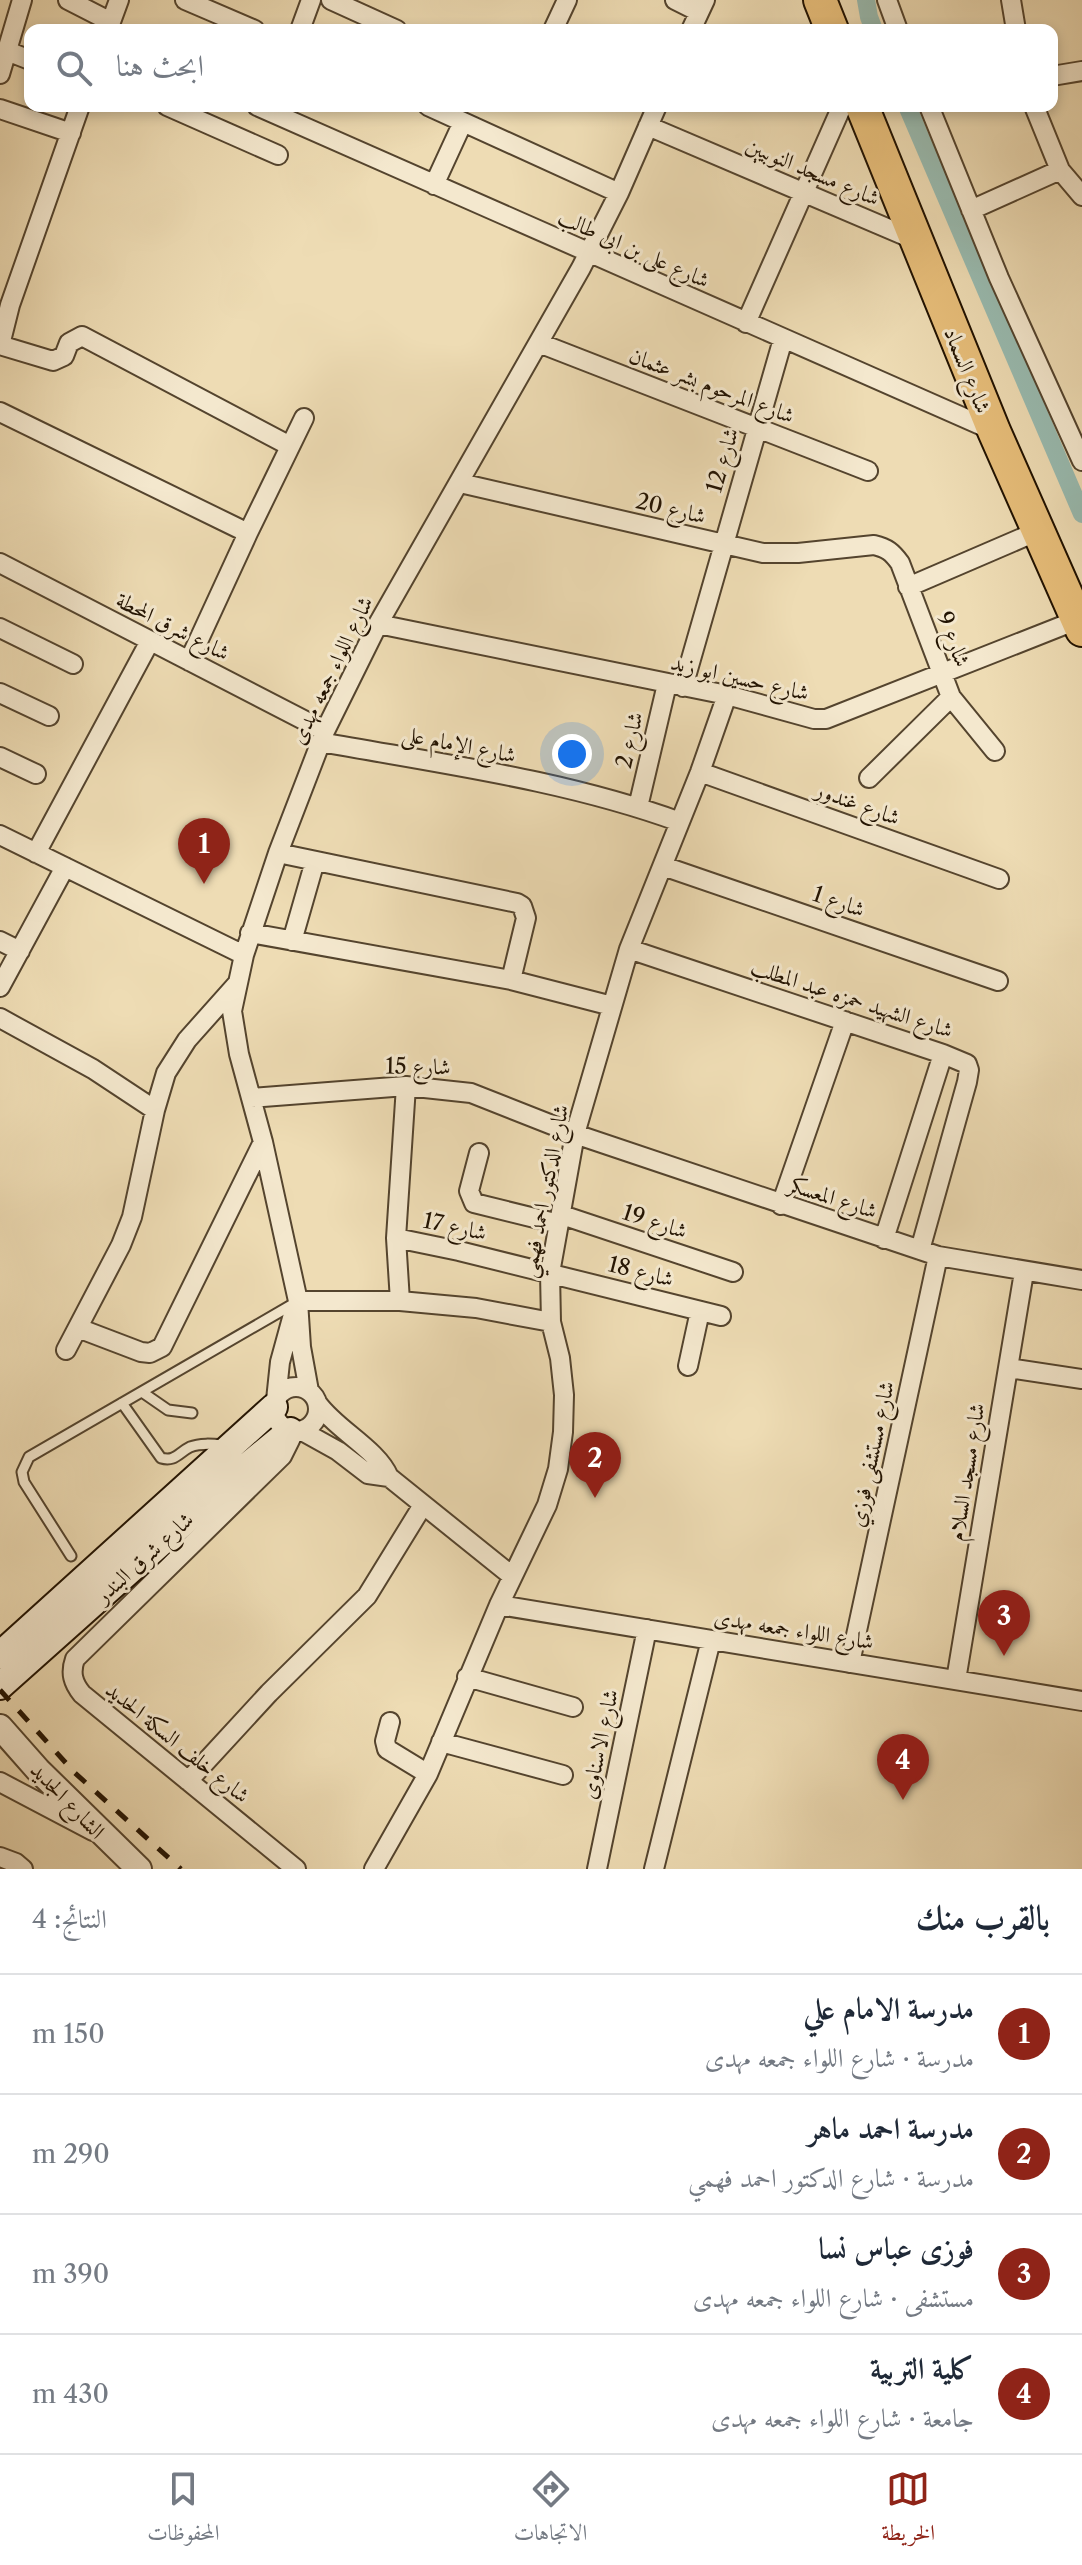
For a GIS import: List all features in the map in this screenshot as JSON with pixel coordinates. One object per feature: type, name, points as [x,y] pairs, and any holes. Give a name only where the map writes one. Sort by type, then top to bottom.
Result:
[{"type":"highway","points":[[820,0],[830,24]]},
{"type":"highway","name":"شارع السماد","points":[[864,112],[994,431],[1080,625]]},
{"type":"main road","name":"شارع شرق البندر","points":[[0,1655],[275,1404]]},
{"type":"main road","name":"شارع شرق البندر","points":[[0,1686],[240,1472],[296,1431]]},
{"type":"street","points":[[0,74],[22,0]]},
{"type":"street","points":[[68,0],[107,24]]},
{"type":"street","points":[[111,24],[119,0]]},
{"type":"street","points":[[185,0],[241,24]]},
{"type":"street","points":[[331,0],[384,24]]},
{"type":"street","points":[[556,24],[567,0]]},
{"type":"street","points":[[675,0],[702,6]]},
{"type":"street","points":[[887,0],[896,24]]},
{"type":"street","points":[[1011,0],[1015,24]]},
{"type":"street","points":[[302,24],[309,1]]},
{"type":"street","points":[[7,51],[24,58]]},
{"type":"street","points":[[1058,75],[1082,71]]},
{"type":"street","points":[[0,109],[71,133]]},
{"type":"street","points":[[78,112],[4,311],[0,345],[53,361],[64,356],[69,343],[76,337],[89,339],[290,446]]},
{"type":"street","points":[[181,112],[278,155]]},
{"type":"street","name":"شارع على بن ابى طالب","points":[[275,112],[588,254],[994,431]]},
{"type":"street","points":[[441,112],[619,193]]},
{"type":"street","name":"شارع اللواء جمعه مهدى","points":[[314,1398],[301,1347],[298,1301],[263,1142],[239,1054],[232,1011],[236,985],[250,933],[323,736],[378,624],[588,254],[654,112]]},
{"type":"street","points":[[746,323],[839,112]]},
{"type":"street","points":[[931,112],[971,210],[1082,461]]},
{"type":"street","points":[[1036,112],[1060,170],[1082,196]]},
{"type":"street","points":[[434,185],[463,122]]},
{"type":"street","name":"شارع مسجد النوبيين","points":[[648,126],[915,240]]},
{"type":"street","points":[[971,210],[1060,170]]},
{"type":"street","name":"شارع 12","points":[[675,685],[722,545],[783,339]]},
{"type":"street","name":"شارع المرحوم بشر عثمان","points":[[539,343],[868,471]]},
{"type":"street","points":[[0,412],[248,533]]},
{"type":"street","points":[[189,661],[304,418]]},
{"type":"street","name":"شارع 20","points":[[460,483],[763,553],[798,553],[874,545]]},
{"type":"street","points":[[908,587],[1038,531]]},
{"type":"street","name":"شارع 9","points":[[874,545],[893,552],[900,563],[951,697],[995,751]]},
{"type":"street","name":"شارع شرق المحطة","points":[[0,563],[189,661],[323,736]]},
{"type":"street","name":"شارع حسين ابو زيد","points":[[378,624],[727,695],[814,719],[826,719],[941,673],[1080,625]]},
{"type":"street","points":[[0,628],[73,664]]},
{"type":"street","points":[[36,853],[150,641]]},
{"type":"street","name":"شارع 2","points":[[638,807],[675,685]]},
{"type":"street","points":[[0,693],[49,716]]},
{"type":"street","name":"شارع الدكتور احمد فهمي","points":[[374,1869],[428,1774],[467,1677],[547,1505],[558,1469],[564,1395],[560,1358],[551,1322],[550,1273],[575,1134],[629,949],[700,772],[727,695]]},
{"type":"street","points":[[869,778],[951,697]]},
{"type":"street","name":"شارع الإمام على","points":[[323,736],[638,807],[680,822]]},
{"type":"street","points":[[0,757],[36,774]]},
{"type":"street","name":"شارع غندور","points":[[700,772],[999,879]]},
{"type":"street","points":[[0,835],[244,955]]},
{"type":"street","points":[[278,853],[522,906],[526,918],[511,980]]},
{"type":"street","points":[[292,941],[315,861]]},
{"type":"street","name":"شارع 1","points":[[663,866],[998,981]]},
{"type":"street","points":[[0,987],[65,867]]},
{"type":"street","points":[[250,933],[511,980],[612,1006]]},
{"type":"street","points":[[0,941],[20,951]]},
{"type":"street","name":"شارع الشهيد حمزه عبد المطلب","points":[[629,949],[967,1064],[969,1070],[929,1253]]},
{"type":"street","points":[[66,1350],[121,1245],[132,1217],[166,1073],[187,1040],[236,985]]},
{"type":"street","points":[[0,1018],[83,1063],[155,1110]]},
{"type":"street","points":[[781,1205],[845,1021]]},
{"type":"street","points":[[884,1239],[943,1054]]},
{"type":"street","points":[[400,1301],[396,1238],[406,1086]]},
{"type":"street","name":"شارع 15","points":[[251,1098],[406,1086],[471,1093],[575,1134]]},
{"type":"street","name":"شارع المعسكر","points":[[575,1134],[929,1253],[1082,1280]]},
{"type":"street","points":[[78,1328],[141,1352],[150,1353],[162,1347],[263,1142]]},
{"type":"street","points":[[479,1153],[469,1191],[474,1203],[560,1220]]},
{"type":"street","name":"شارع 19","points":[[560,1220],[733,1272]]},
{"type":"street","name":"شارع 17","points":[[396,1238],[550,1273]]},
{"type":"street","name":"شارع مستشفى فوزي","points":[[850,1663],[929,1253]]},
{"type":"street","name":"شارع مسجد السلام","points":[[956,1680],[1024,1272]]},
{"type":"street","name":"شارع 18","points":[[550,1273],[721,1316]]},
{"type":"street","points":[[389,1477],[368,1474],[338,1451],[278,1422],[275,1404],[284,1344],[298,1301],[400,1301],[476,1308],[551,1322]]},
{"type":"street","points":[[688,1366],[700,1311]]},
{"type":"street","points":[[1008,1368],[1082,1379]]},
{"type":"street","points":[[275,1404],[287,1389],[302,1388],[336,1426],[379,1462],[389,1477],[512,1576]]},
{"type":"street","points":[[296,1431],[315,1421],[314,1398]]},
{"type":"street","name":"شارع خلف السكة الحديد","points":[[296,1431],[282,1456],[75,1659],[72,1668],[72,1678],[82,1694],[296,1869]]},
{"type":"street","points":[[188,1781],[269,1693],[367,1596],[423,1505]]},
{"type":"street","name":"شارع اللواء جمعه مهدى","points":[[499,1605],[1082,1701]]},
{"type":"street","name":"شارع الاسناوى","points":[[597,1869],[647,1629]]},
{"type":"street","points":[[654,1869],[711,1640]]},
{"type":"street","points":[[467,1677],[573,1707]]},
{"type":"street","points":[[390,1722],[385,1741],[387,1749],[428,1774]]},
{"type":"street","name":"الشارع الجديد","points":[[0,1727],[38,1770],[139,1869]]},
{"type":"street","points":[[441,1742],[563,1775]]},
{"type":"street","points":[[0,1782],[104,1837]]},
{"type":"street","points":[[0,1857],[23,1869]]},
{"type":"lane","points":[[71,1556],[24,1482],[23,1466],[29,1457],[298,1301]]},
{"type":"lane","points":[[142,1392],[168,1410],[192,1413]]},
{"type":"lane","points":[[122,1403],[161,1458],[174,1459],[199,1445],[230,1447]]},
{"type":"waterway","points":[[866,0],[872,24]]},
{"type":"waterway","points":[[910,112],[1082,514]]},
{"type":"railway","points":[[0,1690],[75,1773],[181,1869]]},
{"type":"place","name":"مدرسة الامام علي","points":[[204,884]]},
{"type":"place","name":"مدرسة احمد ماهر","points":[[595,1498]]},
{"type":"place","name":"فوزى عباس نسا","points":[[1004,1656]]},
{"type":"place","name":"كلية التربية","points":[[903,1800]]}]
